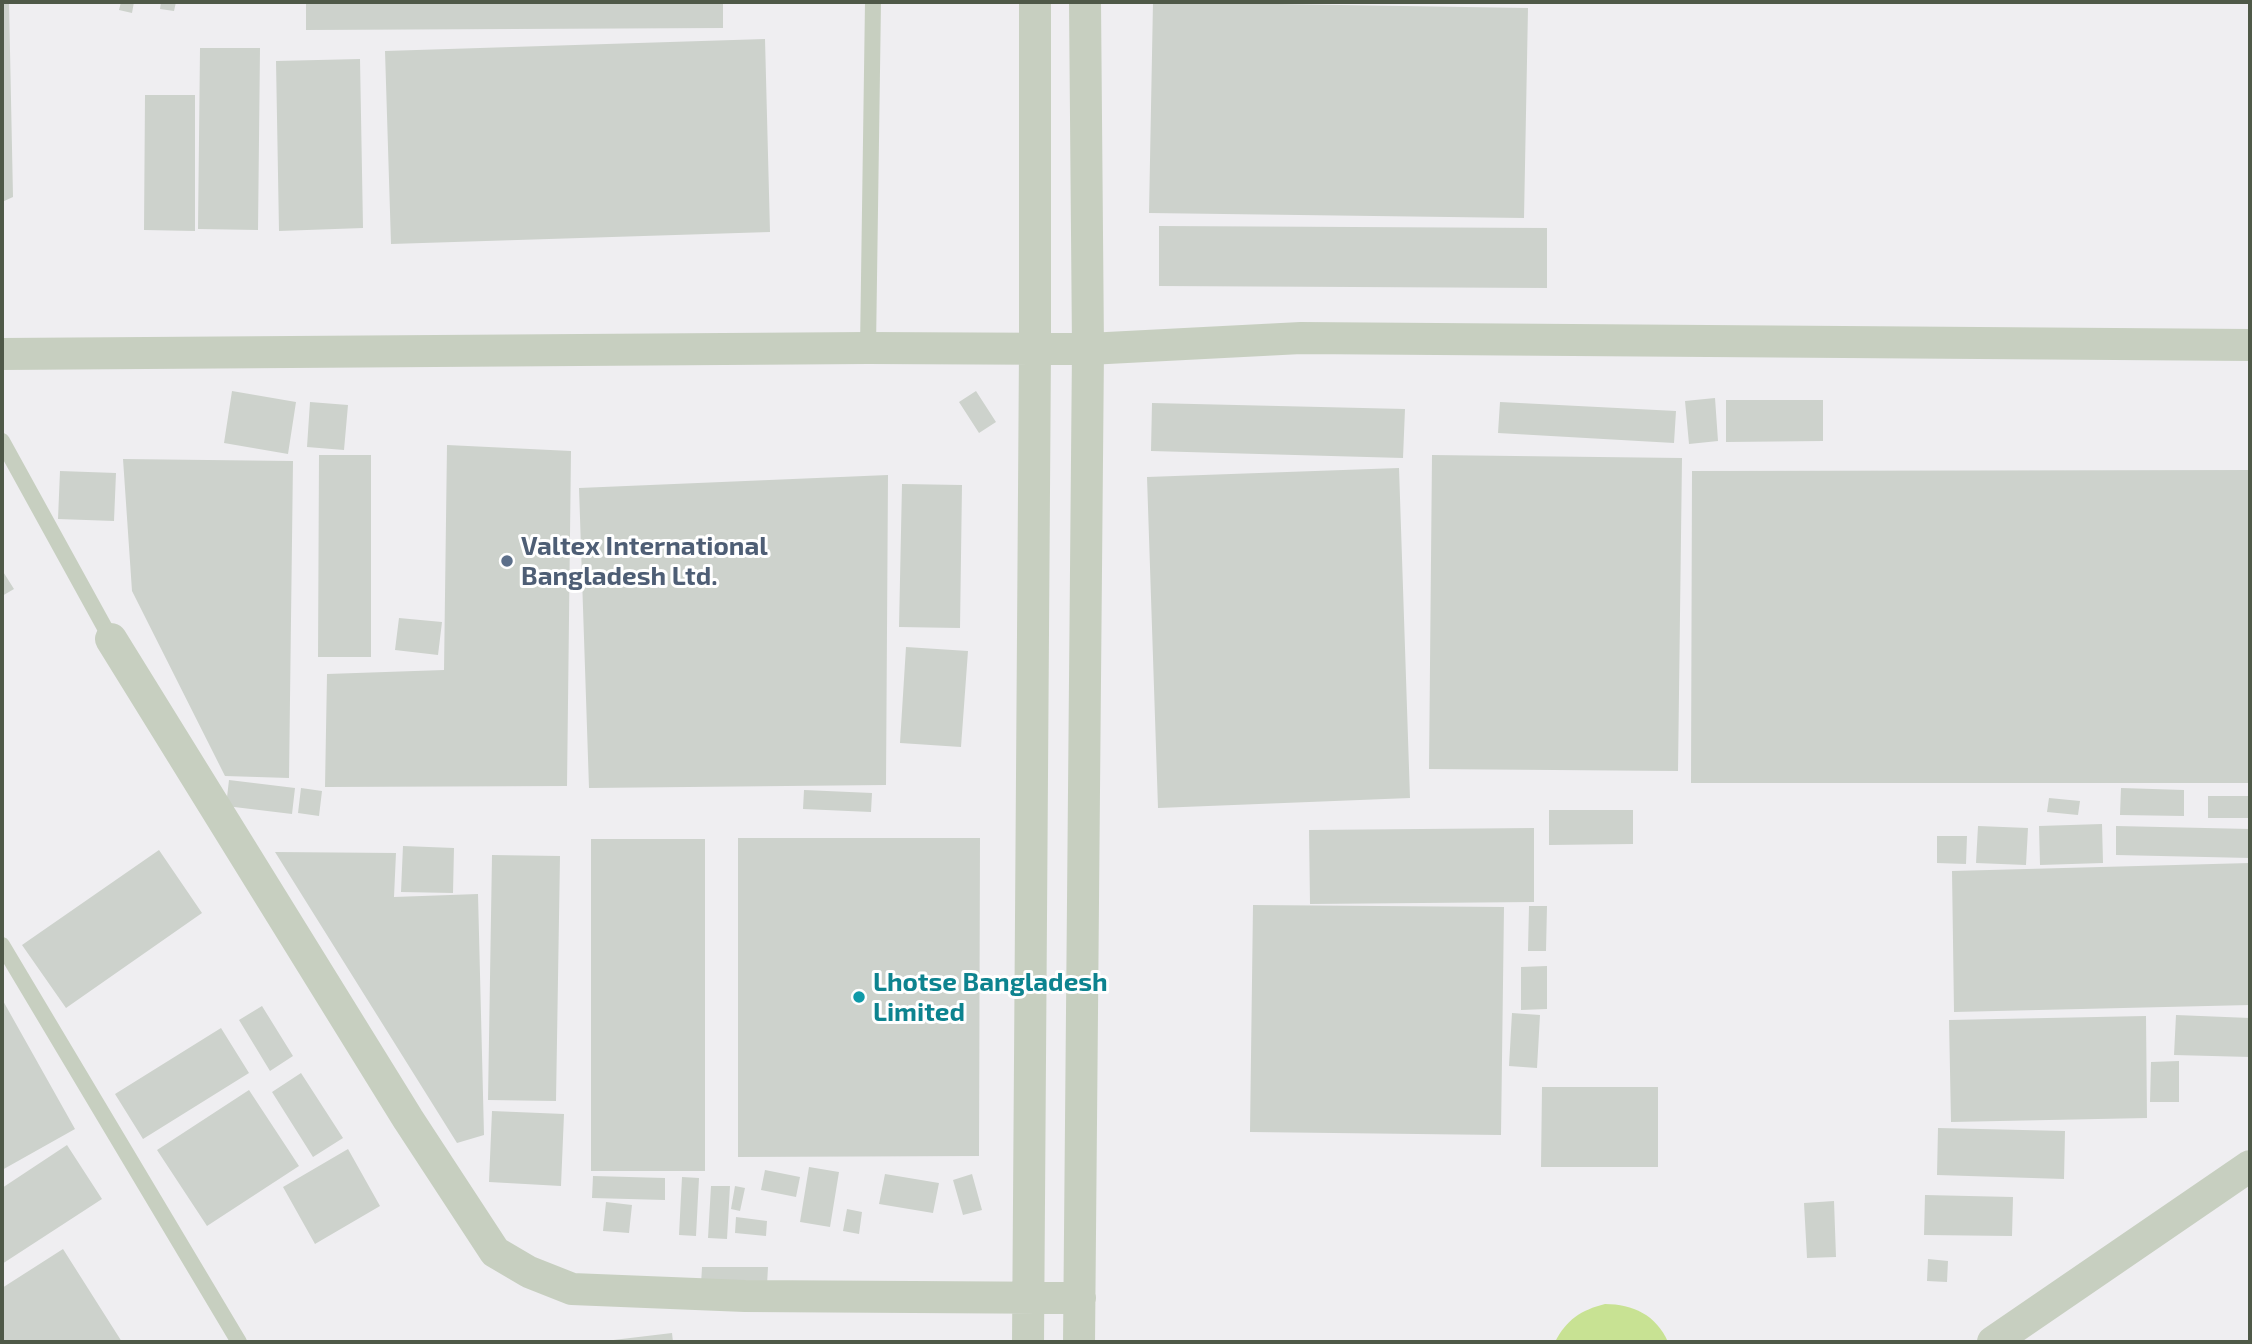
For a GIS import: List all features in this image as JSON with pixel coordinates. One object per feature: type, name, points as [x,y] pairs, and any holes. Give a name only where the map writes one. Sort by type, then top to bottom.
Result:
[{"type":"street","points":[[1028,1342],[1035,2]]},
{"type":"street","points":[[1079,1342],[1088,349],[1085,2]]},
{"type":"street","points":[[2,354],[1088,349],[1301,338],[2250,345]]},
{"type":"street","points":[[111,639],[408,1119],[495,1252],[529,1272],[572,1289],[745,1296],[1080,1298]]},
{"type":"street","points":[[1993,1342],[2250,1166]]},
{"type":"lane","points":[[868,348],[873,2]]},
{"type":"lane","points":[[2,441],[111,639]]},
{"type":"lane","points":[[2,945],[240,1342]]},
{"type":"shaded area","points":[[1605,1304],[1625,1306],[1642,1313],[1657,1325],[1668,1342],[1555,1342],[1575,1317]]},
{"type":"building","points":[[2,2],[9,2],[13,197],[2,202]]},
{"type":"building","points":[[121,2],[134,2],[132,13],[119,10]]},
{"type":"building","points":[[161,2],[176,2],[174,11],[160,9]]},
{"type":"building","points":[[306,2],[723,2],[723,28],[306,30]]},
{"type":"building","points":[[1153,2],[1528,8],[1524,218],[1149,213]]},
{"type":"building","points":[[765,39],[770,232],[391,244],[385,51]]},
{"type":"building","points":[[200,48],[260,48],[258,230],[198,229]]},
{"type":"building","points":[[360,59],[363,228],[279,231],[276,61]]},
{"type":"building","points":[[145,95],[195,95],[195,231],[144,230]]},
{"type":"building","points":[[1159,226],[1547,228],[1547,288],[1159,286]]},
{"type":"building","points":[[232,391],[296,402],[288,454],[224,443]]},
{"type":"building","points":[[976,391],[996,422],[979,433],[959,402]]},
{"type":"building","points":[[1715,398],[1718,441],[1689,444],[1685,401]]},
{"type":"building","points":[[1726,400],[1823,400],[1823,441],[1726,442]]},
{"type":"building","points":[[310,402],[348,405],[344,450],[307,447]]},
{"type":"building","points":[[1500,402],[1676,411],[1674,443],[1498,433]]},
{"type":"building","points":[[1152,403],[1405,409],[1403,458],[1151,451]]},
{"type":"building","name":"Valtex International Bangladesh Ltd.","points":[[447,445],[571,451],[567,786],[325,787],[327,674],[444,670]]},
{"type":"building","points":[[319,455],[371,455],[371,657],[318,657]]},
{"type":"building","points":[[1432,455],[1682,458],[1678,771],[1429,769]]},
{"type":"building","points":[[123,459],[293,461],[289,778],[225,776],[132,591]]},
{"type":"building","points":[[1399,468],[1410,798],[1158,808],[1147,477]]},
{"type":"building","points":[[2250,470],[2250,783],[1691,783],[1692,471]]},
{"type":"building","points":[[60,471],[116,473],[114,521],[58,519]]},
{"type":"building","points":[[888,475],[886,785],[589,788],[579,488]]},
{"type":"building","points":[[902,484],[962,485],[960,628],[899,627]]},
{"type":"building","points":[[2,570],[14,589],[2,596]]},
{"type":"building","points":[[399,618],[442,622],[438,655],[395,650]]},
{"type":"building","points":[[906,647],[968,651],[961,747],[900,743]]},
{"type":"building","points":[[229,780],[295,788],[292,814],[226,806]]},
{"type":"building","points":[[301,788],[322,791],[319,816],[298,813]]},
{"type":"building","points":[[2121,788],[2184,790],[2184,816],[2120,815]]},
{"type":"building","points":[[804,790],[872,793],[871,812],[803,809]]},
{"type":"building","points":[[2208,796],[2250,796],[2250,818],[2208,818]]},
{"type":"building","points":[[2049,798],[2080,801],[2078,815],[2047,812]]},
{"type":"building","points":[[1549,810],[1633,810],[1633,844],[1549,845]]},
{"type":"building","points":[[2102,824],[2103,863],[2040,865],[2039,826]]},
{"type":"building","points":[[1978,826],[2028,828],[2026,865],[1976,863]]},
{"type":"building","points":[[2116,826],[2250,829],[2250,858],[2116,855]]},
{"type":"building","points":[[1534,828],[1534,902],[1310,904],[1309,830]]},
{"type":"building","points":[[1937,836],[1967,836],[1966,864],[1937,863]]},
{"type":"building","name":"Lhotse Bangladesh Limited","points":[[738,838],[980,838],[979,1156],[738,1157]]},
{"type":"building","points":[[591,839],[705,839],[705,1171],[591,1171]]},
{"type":"building","points":[[403,846],[454,848],[453,893],[401,892]]},
{"type":"building","points":[[159,850],[202,913],[66,1008],[22,945]]},
{"type":"building","points":[[275,852],[396,853],[394,897],[478,894],[484,1135],[457,1143]]},
{"type":"building","points":[[492,855],[560,856],[556,1101],[488,1100]]},
{"type":"building","points":[[2250,863],[2250,1005],[1954,1012],[1952,871]]},
{"type":"building","points":[[1253,905],[1504,907],[1501,1135],[1250,1132]]},
{"type":"building","points":[[1529,906],[1547,906],[1546,951],[1528,951]]},
{"type":"building","points":[[1547,966],[1547,1009],[1521,1010],[1521,967]]},
{"type":"building","points":[[2,999],[75,1129],[2,1170]]},
{"type":"building","points":[[262,1006],[293,1056],[270,1071],[239,1020]]},
{"type":"building","points":[[1512,1013],[1540,1015],[1537,1068],[1509,1066]]},
{"type":"building","points":[[2176,1015],[2250,1018],[2250,1057],[2174,1055]]},
{"type":"building","points":[[2146,1016],[2147,1118],[1951,1122],[1949,1020]]},
{"type":"building","points":[[221,1028],[249,1073],[143,1139],[115,1094]]},
{"type":"building","points":[[2179,1061],[2179,1102],[2150,1102],[2151,1062]]},
{"type":"building","points":[[301,1073],[343,1138],[313,1157],[272,1092]]},
{"type":"building","points":[[1542,1087],[1658,1087],[1658,1167],[1541,1167]]},
{"type":"building","points":[[249,1090],[299,1166],[207,1226],[157,1150]]},
{"type":"building","points":[[492,1111],[564,1114],[561,1186],[489,1182]]},
{"type":"building","points":[[1938,1128],[2065,1131],[2064,1179],[1937,1175]]},
{"type":"building","points":[[67,1145],[102,1199],[2,1264],[2,1188]]},
{"type":"building","points":[[348,1149],[380,1206],[315,1244],[283,1187]]},
{"type":"building","points":[[809,1167],[839,1172],[830,1227],[800,1222]]},
{"type":"building","points":[[765,1170],[800,1177],[796,1197],[761,1190]]},
{"type":"building","points":[[885,1174],[939,1183],[933,1213],[879,1204]]},
{"type":"building","points":[[972,1174],[982,1210],[963,1215],[953,1180]]},
{"type":"building","points":[[593,1176],[665,1178],[665,1200],[592,1198]]},
{"type":"building","points":[[682,1177],[699,1178],[696,1236],[679,1235]]},
{"type":"building","points":[[711,1186],[730,1186],[727,1239],[708,1238]]},
{"type":"building","points":[[735,1186],[745,1188],[740,1211],[731,1209]]},
{"type":"building","points":[[1925,1195],[2013,1197],[2012,1236],[1924,1235]]},
{"type":"building","points":[[1834,1201],[1836,1257],[1807,1258],[1804,1203]]},
{"type":"building","points":[[606,1202],[632,1205],[629,1233],[603,1231]]},
{"type":"building","points":[[847,1209],[862,1212],[859,1234],[843,1231]]},
{"type":"building","points":[[736,1217],[767,1221],[766,1236],[735,1233]]},
{"type":"building","points":[[63,1249],[122,1342],[2,1342],[2,1288]]},
{"type":"building","points":[[1928,1259],[1948,1261],[1947,1282],[1927,1281]]},
{"type":"building","points":[[702,1267],[768,1267],[767,1285],[701,1285]]},
{"type":"building","points":[[672,1333],[673,1342],[605,1342],[605,1341]]},
{"type":"place","name":"Valtex International Bangladesh Ltd.","points":[[507,561]]},
{"type":"place","name":"Lhotse Bangladesh Limited","points":[[859,997]]}]
